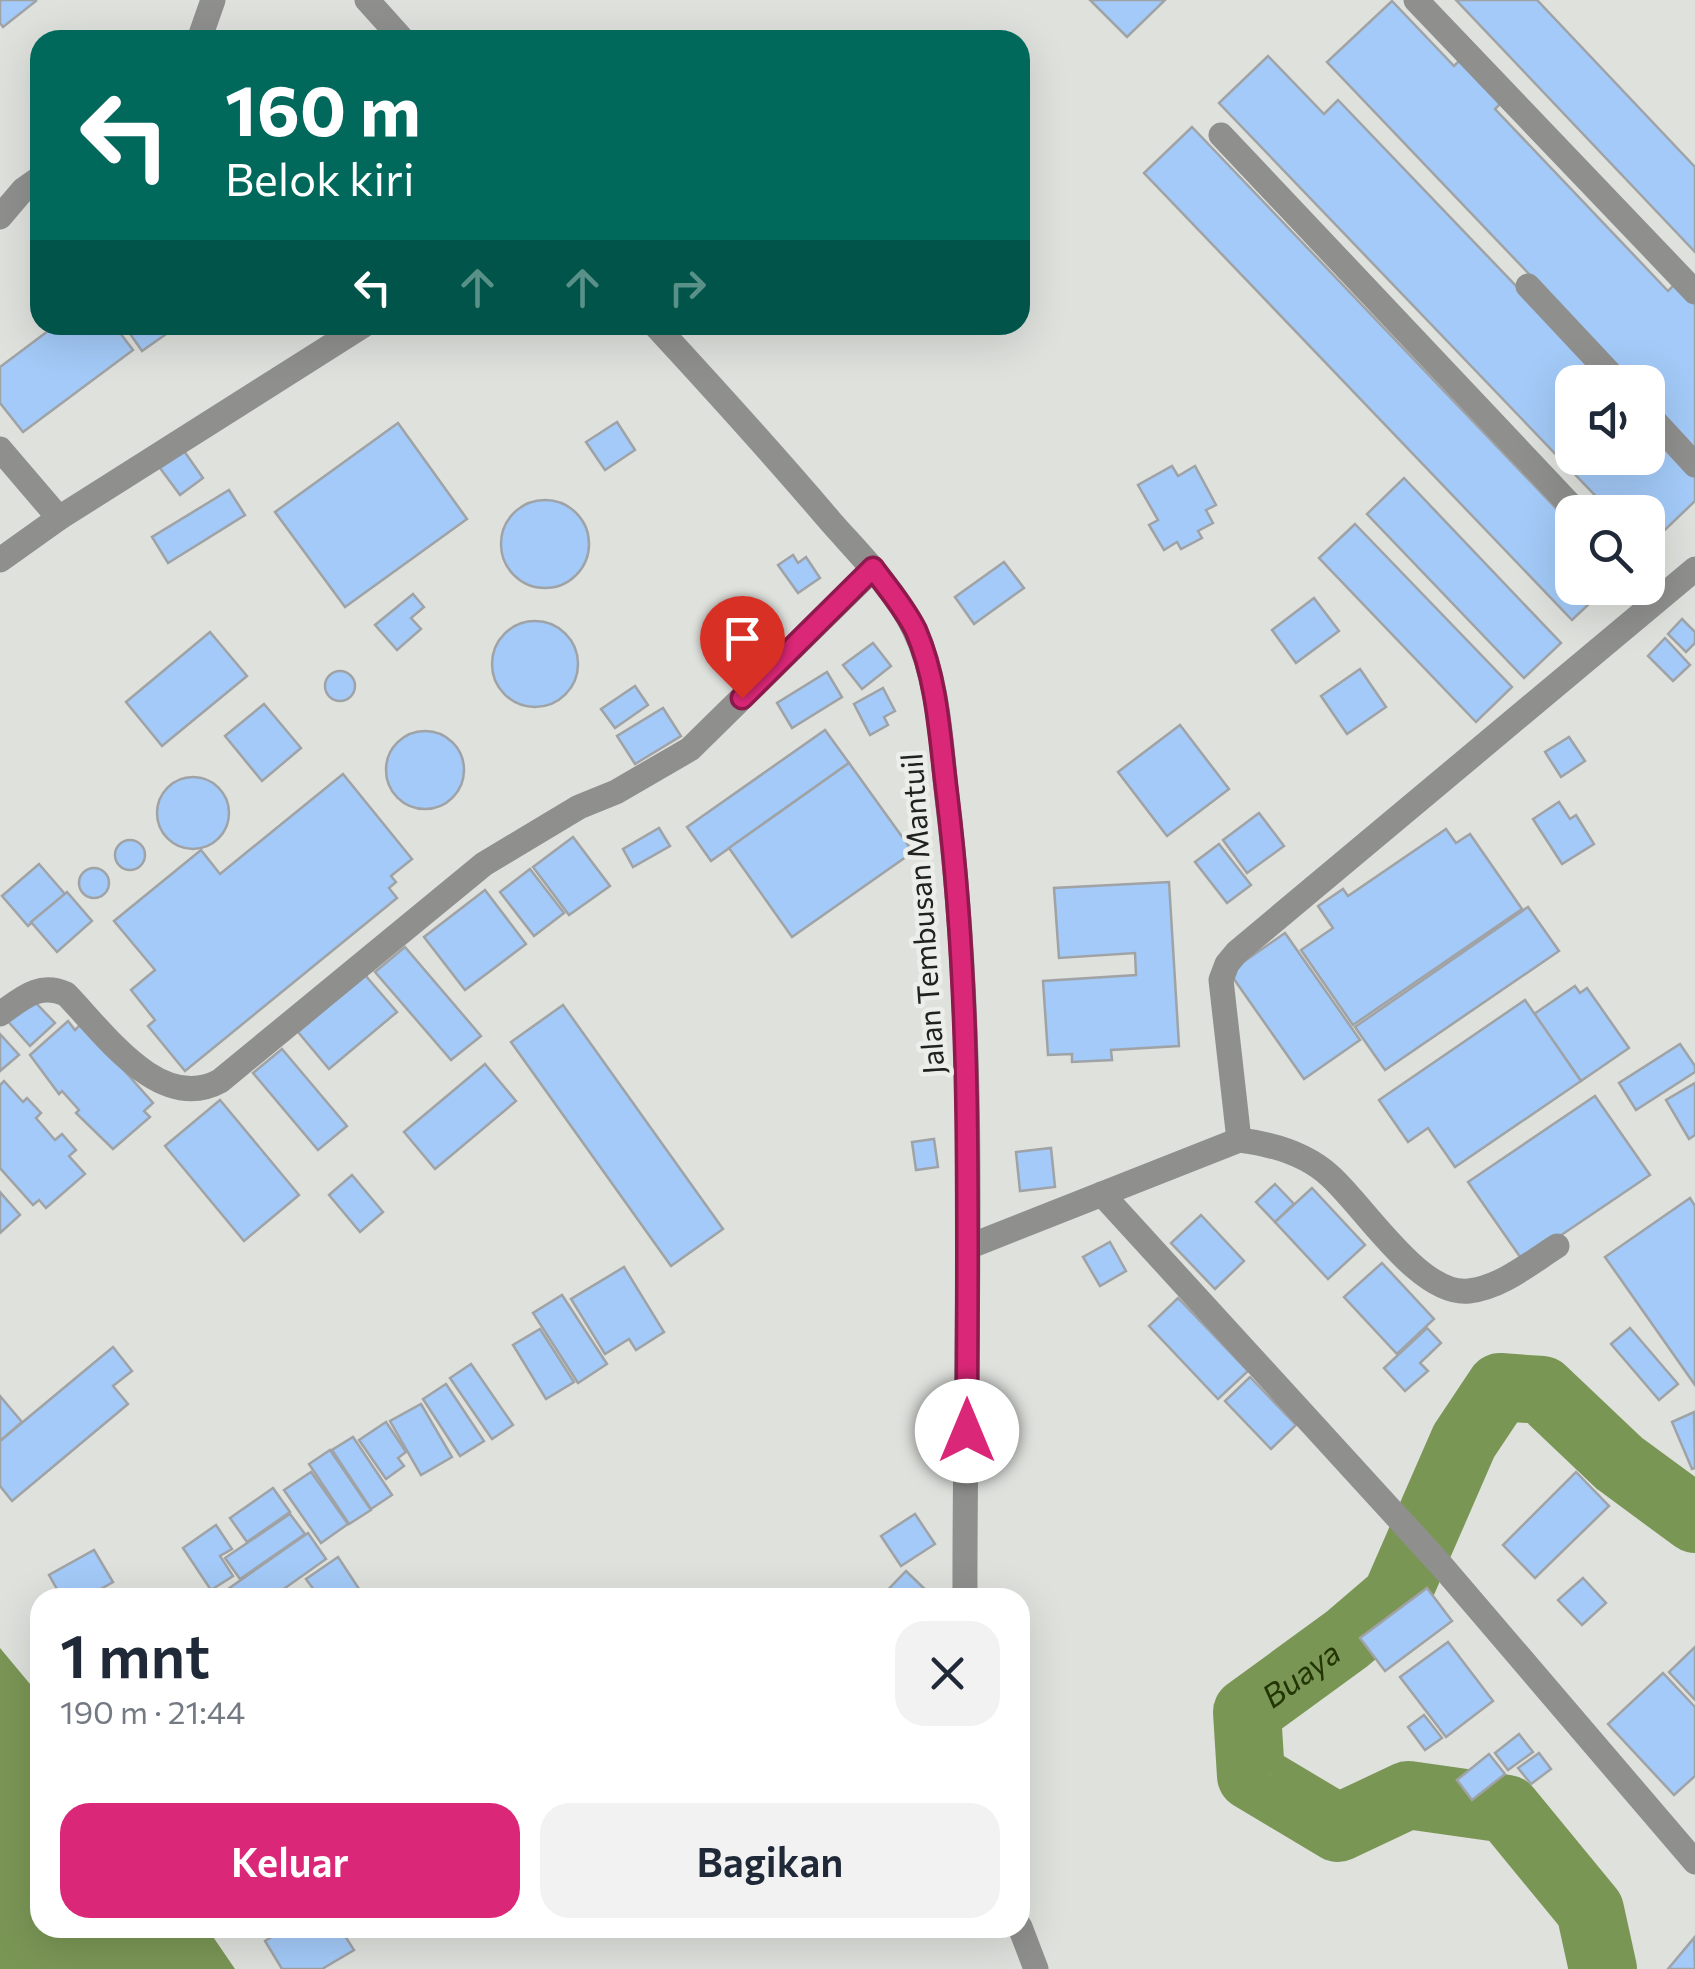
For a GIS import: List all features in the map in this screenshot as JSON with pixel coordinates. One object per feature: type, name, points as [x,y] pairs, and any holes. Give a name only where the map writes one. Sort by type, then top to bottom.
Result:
[{"type":"street","points":[[202,30],[213,0]]},
{"type":"street","points":[[367,0],[394,30]]},
{"type":"street","points":[[1416,0],[1695,292]]},
{"type":"street","points":[[1221,136],[1560,495]]},
{"type":"street","points":[[0,216],[30,185]]},
{"type":"street","points":[[1528,286],[1602,365]]},
{"type":"street","points":[[0,560],[348,335]]},
{"type":"street","name":"Jalan Tembusan Mantuil","points":[[665,335],[873,568],[916,633],[934,696],[954,856],[968,1121],[965,1588]]},
{"type":"street","points":[[1665,432],[1695,465]]},
{"type":"street","points":[[0,449],[60,518]]},
{"type":"street","points":[[0,1014],[35,990],[53,988],[66,994],[149,1077],[178,1089],[204,1090],[220,1081],[484,864],[579,807],[616,792],[690,749],[873,568]]},
{"type":"street","points":[[1665,587],[1695,569]]},
{"type":"street","points":[[1239,1140],[1221,980],[1226,964],[1640,605]]},
{"type":"street","points":[[968,1247],[1239,1140],[1286,1149],[1329,1174],[1409,1261],[1440,1285],[1465,1292],[1494,1286],[1558,1246]]},
{"type":"street","points":[[1102,1194],[1441,1565],[1695,1862]]},
{"type":"street","points":[[1024,1938],[1036,1969]]},
{"type":"shaded area","points":[[0,1648],[30,1684],[30,1938],[214,1938],[235,1969],[0,1969]]},
{"type":"building","points":[[0,0],[35,0],[36,1],[3,27]]},
{"type":"building","points":[[1090,0],[1165,0],[1127,37]]},
{"type":"building","points":[[1456,0],[1537,0],[1695,167],[1695,252]]},
{"type":"building","points":[[1392,1],[1454,66],[1463,57],[1504,100],[1495,109],[1668,291],[1680,279],[1695,294],[1695,449],[1665,417],[1665,365],[1616,365],[1327,62]]},
{"type":"building","points":[[1268,56],[1324,114],[1338,100],[1592,365],[1555,365],[1555,454],[1219,103]]},
{"type":"building","points":[[1192,127],[1555,507],[1555,602],[1144,173]]},
{"type":"building","points":[[43,335],[122,335],[133,350],[23,432],[0,403],[0,367]]},
{"type":"building","points":[[131,335],[165,335],[142,351]]},
{"type":"building","points":[[617,422],[635,450],[605,470],[586,442]]},
{"type":"building","points":[[398,423],[467,519],[345,607],[275,512]]},
{"type":"building","points":[[1665,442],[1695,473],[1695,501],[1665,530],[1665,495],[1595,495],[1576,475],[1665,475]]},
{"type":"building","points":[[184,451],[203,478],[180,495],[160,468]]},
{"type":"building","points":[[1172,466],[1178,476],[1195,466],[1216,505],[1206,510],[1213,523],[1198,531],[1202,538],[1181,549],[1177,542],[1164,550],[1149,525],[1158,520],[1138,485]]},
{"type":"building","points":[[1404,478],[1561,643],[1524,678],[1367,514]]},
{"type":"building","points":[[229,490],[245,515],[168,563],[152,537]]},
{"type":"building","points":[[545,500],[576,513],[589,544],[576,575],[545,588],[514,575],[501,544],[514,513]]},
{"type":"building","points":[[1355,524],[1512,687],[1476,722],[1319,558]]},
{"type":"building","points":[[793,555],[798,563],[806,557],[820,578],[798,593],[778,565]]},
{"type":"building","points":[[1004,562],[1024,588],[974,624],[955,597]]},
{"type":"building","points":[[413,594],[424,607],[411,618],[421,629],[397,650],[375,625]]},
{"type":"building","points":[[1314,598],[1339,631],[1296,663],[1272,630]]},
{"type":"building","points":[[1558,605],[1588,605],[1572,620]]},
{"type":"building","points":[[1682,619],[1695,632],[1695,643],[1686,652],[1668,634]]},
{"type":"building","points":[[535,621],[559,628],[571,640],[578,664],[571,688],[559,700],[535,707],[511,700],[499,688],[492,664],[499,640],[511,628]]},
{"type":"building","points":[[210,632],[247,676],[162,746],[126,702]]},
{"type":"building","points":[[1665,638],[1690,665],[1673,681],[1648,656]]},
{"type":"building","points":[[873,643],[891,666],[862,689],[843,665]]},
{"type":"building","points":[[1360,669],[1386,707],[1347,734],[1321,696]]},
{"type":"building","points":[[340,671],[350,676],[355,686],[350,696],[340,701],[330,696],[325,686],[330,676]]},
{"type":"building","points":[[827,672],[842,697],[792,728],[777,703]]},
{"type":"building","points":[[635,686],[648,705],[615,728],[601,709]]},
{"type":"building","points":[[883,688],[895,711],[884,717],[888,725],[870,735],[854,704]]},
{"type":"building","points":[[264,704],[301,748],[262,781],[225,736]]},
{"type":"building","points":[[663,708],[681,736],[635,764],[617,736]]},
{"type":"building","points":[[1180,725],[1229,789],[1167,836],[1118,772]]},
{"type":"building","points":[[825,730],[849,763],[711,861],[687,827]]},
{"type":"building","points":[[425,731],[453,742],[464,770],[453,798],[425,809],[397,798],[386,770],[397,742]]},
{"type":"building","points":[[1569,737],[1585,761],[1561,777],[1545,752]]},
{"type":"building","points":[[849,763],[913,852],[792,937],[729,848]]},
{"type":"building","points":[[343,774],[412,859],[391,876],[396,882],[389,888],[397,898],[185,1071],[148,1026],[155,1020],[131,990],[155,970],[114,921],[201,850],[220,874]]},
{"type":"building","points":[[193,777],[218,788],[229,813],[218,838],[193,849],[168,838],[157,813],[168,788]]},
{"type":"building","points":[[1559,802],[1570,819],[1576,815],[1594,844],[1562,864],[1533,819]]},
{"type":"building","points":[[1259,813],[1284,846],[1247,873],[1223,840]]},
{"type":"building","points":[[659,828],[670,846],[633,867],[623,849]]},
{"type":"building","points":[[1446,829],[1456,843],[1470,834],[1522,909],[1353,1025],[1301,950],[1333,928],[1318,906],[1343,889],[1348,896]]},
{"type":"building","points":[[573,837],[610,886],[569,915],[533,867]]},
{"type":"building","points":[[130,840],[141,844],[145,855],[141,866],[130,870],[119,866],[115,855],[119,844]]},
{"type":"building","points":[[1219,844],[1251,885],[1227,903],[1195,862]]},
{"type":"building","points":[[39,864],[65,894],[28,926],[2,896]]},
{"type":"building","points":[[94,868],[105,872],[109,883],[105,894],[94,898],[83,894],[79,883],[83,872]]},
{"type":"building","points":[[530,869],[564,913],[534,936],[500,892]]},
{"type":"building","points":[[1169,882],[1179,1046],[1111,1050],[1112,1060],[1072,1062],[1072,1054],[1048,1055],[1043,981],[1136,975],[1135,953],[1059,958],[1054,888]]},
{"type":"building","points":[[485,890],[526,944],[465,990],[424,937]]},
{"type":"building","points":[[67,892],[92,921],[57,952],[31,922]]},
{"type":"building","points":[[1528,907],[1559,951],[1385,1070],[1355,1027]]},
{"type":"building","points":[[1285,933],[1360,1040],[1304,1079],[1229,972]]},
{"type":"building","points":[[405,947],[481,1036],[451,1060],[375,972]]},
{"type":"building","points":[[365,975],[397,1012],[329,1069],[298,1032]]},
{"type":"building","points":[[1575,986],[1580,993],[1587,988],[1629,1048],[1581,1081],[1534,1014]]},
{"type":"building","points":[[1525,1000],[1581,1081],[1455,1167],[1428,1128],[1408,1142],[1379,1100]]},
{"type":"building","points":[[36,1003],[55,1023],[30,1046],[5,1018]]},
{"type":"building","points":[[563,1005],[723,1229],[671,1266],[511,1042]]},
{"type":"building","points":[[68,1021],[75,1030],[82,1023],[153,1103],[144,1111],[150,1117],[113,1149],[76,1113],[79,1110],[62,1091],[59,1094],[30,1055]]},
{"type":"building","points":[[0,1034],[19,1055],[0,1071]]},
{"type":"building","points":[[1680,1044],[1695,1072],[1636,1110],[1619,1083]]},
{"type":"building","points":[[282,1049],[347,1126],[318,1150],[253,1073]]},
{"type":"building","points":[[485,1064],[516,1101],[435,1169],[404,1132]]},
{"type":"building","points":[[4,1081],[23,1102],[27,1098],[41,1113],[36,1118],[55,1140],[62,1134],[76,1150],[69,1156],[85,1174],[46,1208],[39,1200],[33,1205],[0,1168],[0,1085]]},
{"type":"building","points":[[1695,1083],[1695,1135],[1689,1139],[1666,1100]]},
{"type":"building","points":[[1595,1096],[1650,1175],[1523,1261],[1468,1182]]},
{"type":"building","points":[[220,1100],[299,1195],[244,1241],[165,1146]]},
{"type":"building","points":[[934,1139],[938,1167],[916,1170],[912,1142]]},
{"type":"building","points":[[1051,1148],[1055,1187],[1020,1191],[1016,1152]]},
{"type":"building","points":[[352,1175],[383,1212],[360,1232],[329,1195]]},
{"type":"building","points":[[1275,1184],[1294,1204],[1275,1222],[1256,1202]]},
{"type":"building","points":[[1312,1188],[1365,1245],[1328,1279],[1275,1222]]},
{"type":"building","points":[[0,1192],[20,1215],[0,1233]]},
{"type":"building","points":[[1690,1198],[1695,1206],[1695,1385],[1605,1257]]},
{"type":"building","points":[[1201,1215],[1244,1261],[1215,1289],[1171,1243]]},
{"type":"building","points":[[1110,1242],[1126,1271],[1100,1286],[1083,1257]]},
{"type":"building","points":[[1382,1263],[1434,1319],[1397,1354],[1344,1297]]},
{"type":"building","points":[[624,1267],[664,1332],[636,1350],[629,1339],[605,1354],[571,1299]]},
{"type":"building","points":[[562,1295],[607,1364],[578,1383],[533,1313]]},
{"type":"building","points":[[1178,1298],[1248,1371],[1218,1399],[1149,1326]]},
{"type":"building","points":[[1427,1328],[1441,1343],[1420,1363],[1428,1371],[1405,1391],[1384,1368]]},
{"type":"building","points":[[1630,1328],[1678,1384],[1659,1400],[1611,1344]]},
{"type":"building","points":[[540,1329],[574,1382],[546,1399],[513,1345]]},
{"type":"building","points":[[113,1347],[132,1371],[113,1386],[128,1404],[12,1501],[0,1486],[0,1441]]},
{"type":"building","points":[[471,1364],[513,1425],[492,1439],[450,1378]]},
{"type":"building","points":[[1250,1377],[1296,1425],[1271,1449],[1225,1401]]},
{"type":"building","points":[[446,1384],[484,1441],[460,1456],[423,1399]]},
{"type":"building","points":[[0,1396],[22,1422],[0,1441]]},
{"type":"building","points":[[421,1404],[452,1457],[421,1475],[390,1421]]},
{"type":"building","points":[[1694,1412],[1695,1468],[1692,1469],[1672,1422]]},
{"type":"building","points":[[386,1422],[406,1452],[398,1458],[404,1466],[386,1479],[359,1440]]},
{"type":"building","points":[[353,1437],[392,1495],[371,1509],[332,1450]]},
{"type":"building","points":[[330,1450],[371,1510],[349,1524],[309,1464]]},
{"type":"building","points":[[311,1472],[348,1524],[321,1543],[284,1490]]},
{"type":"building","points":[[1576,1472],[1609,1506],[1535,1578],[1503,1545]]},
{"type":"building","points":[[273,1488],[290,1512],[247,1542],[230,1518]]},
{"type":"building","points":[[290,1514],[305,1534],[240,1579],[225,1558]]},
{"type":"building","points":[[915,1514],[935,1544],[901,1566],[881,1536]]},
{"type":"building","points":[[216,1525],[232,1549],[220,1556],[233,1576],[210,1588],[183,1548]]},
{"type":"building","points":[[308,1533],[326,1559],[285,1588],[229,1588]]},
{"type":"building","points":[[94,1550],[113,1582],[102,1588],[56,1588],[49,1575]]},
{"type":"building","points":[[338,1557],[358,1588],[313,1588],[306,1579]]},
{"type":"building","points":[[906,1571],[924,1588],[890,1588]]},
{"type":"building","points":[[1583,1578],[1606,1603],[1582,1625],[1558,1600]]},
{"type":"building","points":[[1427,1588],[1452,1621],[1385,1671],[1360,1638]]},
{"type":"building","points":[[1448,1642],[1493,1701],[1446,1737],[1400,1677]]},
{"type":"building","points":[[1695,1647],[1695,1700],[1669,1672]]},
{"type":"building","points":[[1663,1673],[1695,1707],[1695,1776],[1674,1795],[1608,1724]]},
{"type":"building","points":[[1424,1715],[1442,1738],[1425,1750],[1408,1727]]},
{"type":"building","points":[[1519,1734],[1533,1752],[1508,1770],[1495,1753]]},
{"type":"building","points":[[1539,1753],[1551,1769],[1531,1784],[1518,1768]]},
{"type":"building","points":[[1489,1754],[1505,1774],[1472,1800],[1457,1780]]},
{"type":"building","points":[[346,1938],[354,1950],[322,1969],[282,1969],[265,1941]]},
{"type":"building","points":[[1694,1938],[1695,1969],[1668,1969]]},
{"type":"waterway","name":"Buaya","points":[[1603,1969],[1590,1910],[1507,1809],[1408,1795],[1338,1828],[1251,1776],[1247,1712],[1347,1639],[1396,1597],[1464,1441],[1500,1387],[1542,1390],[1619,1463],[1695,1519]]},
{"type":"route","points":[[742,698],[873,568],[916,633],[934,696],[962,957],[968,1121],[967,1431]]}]
